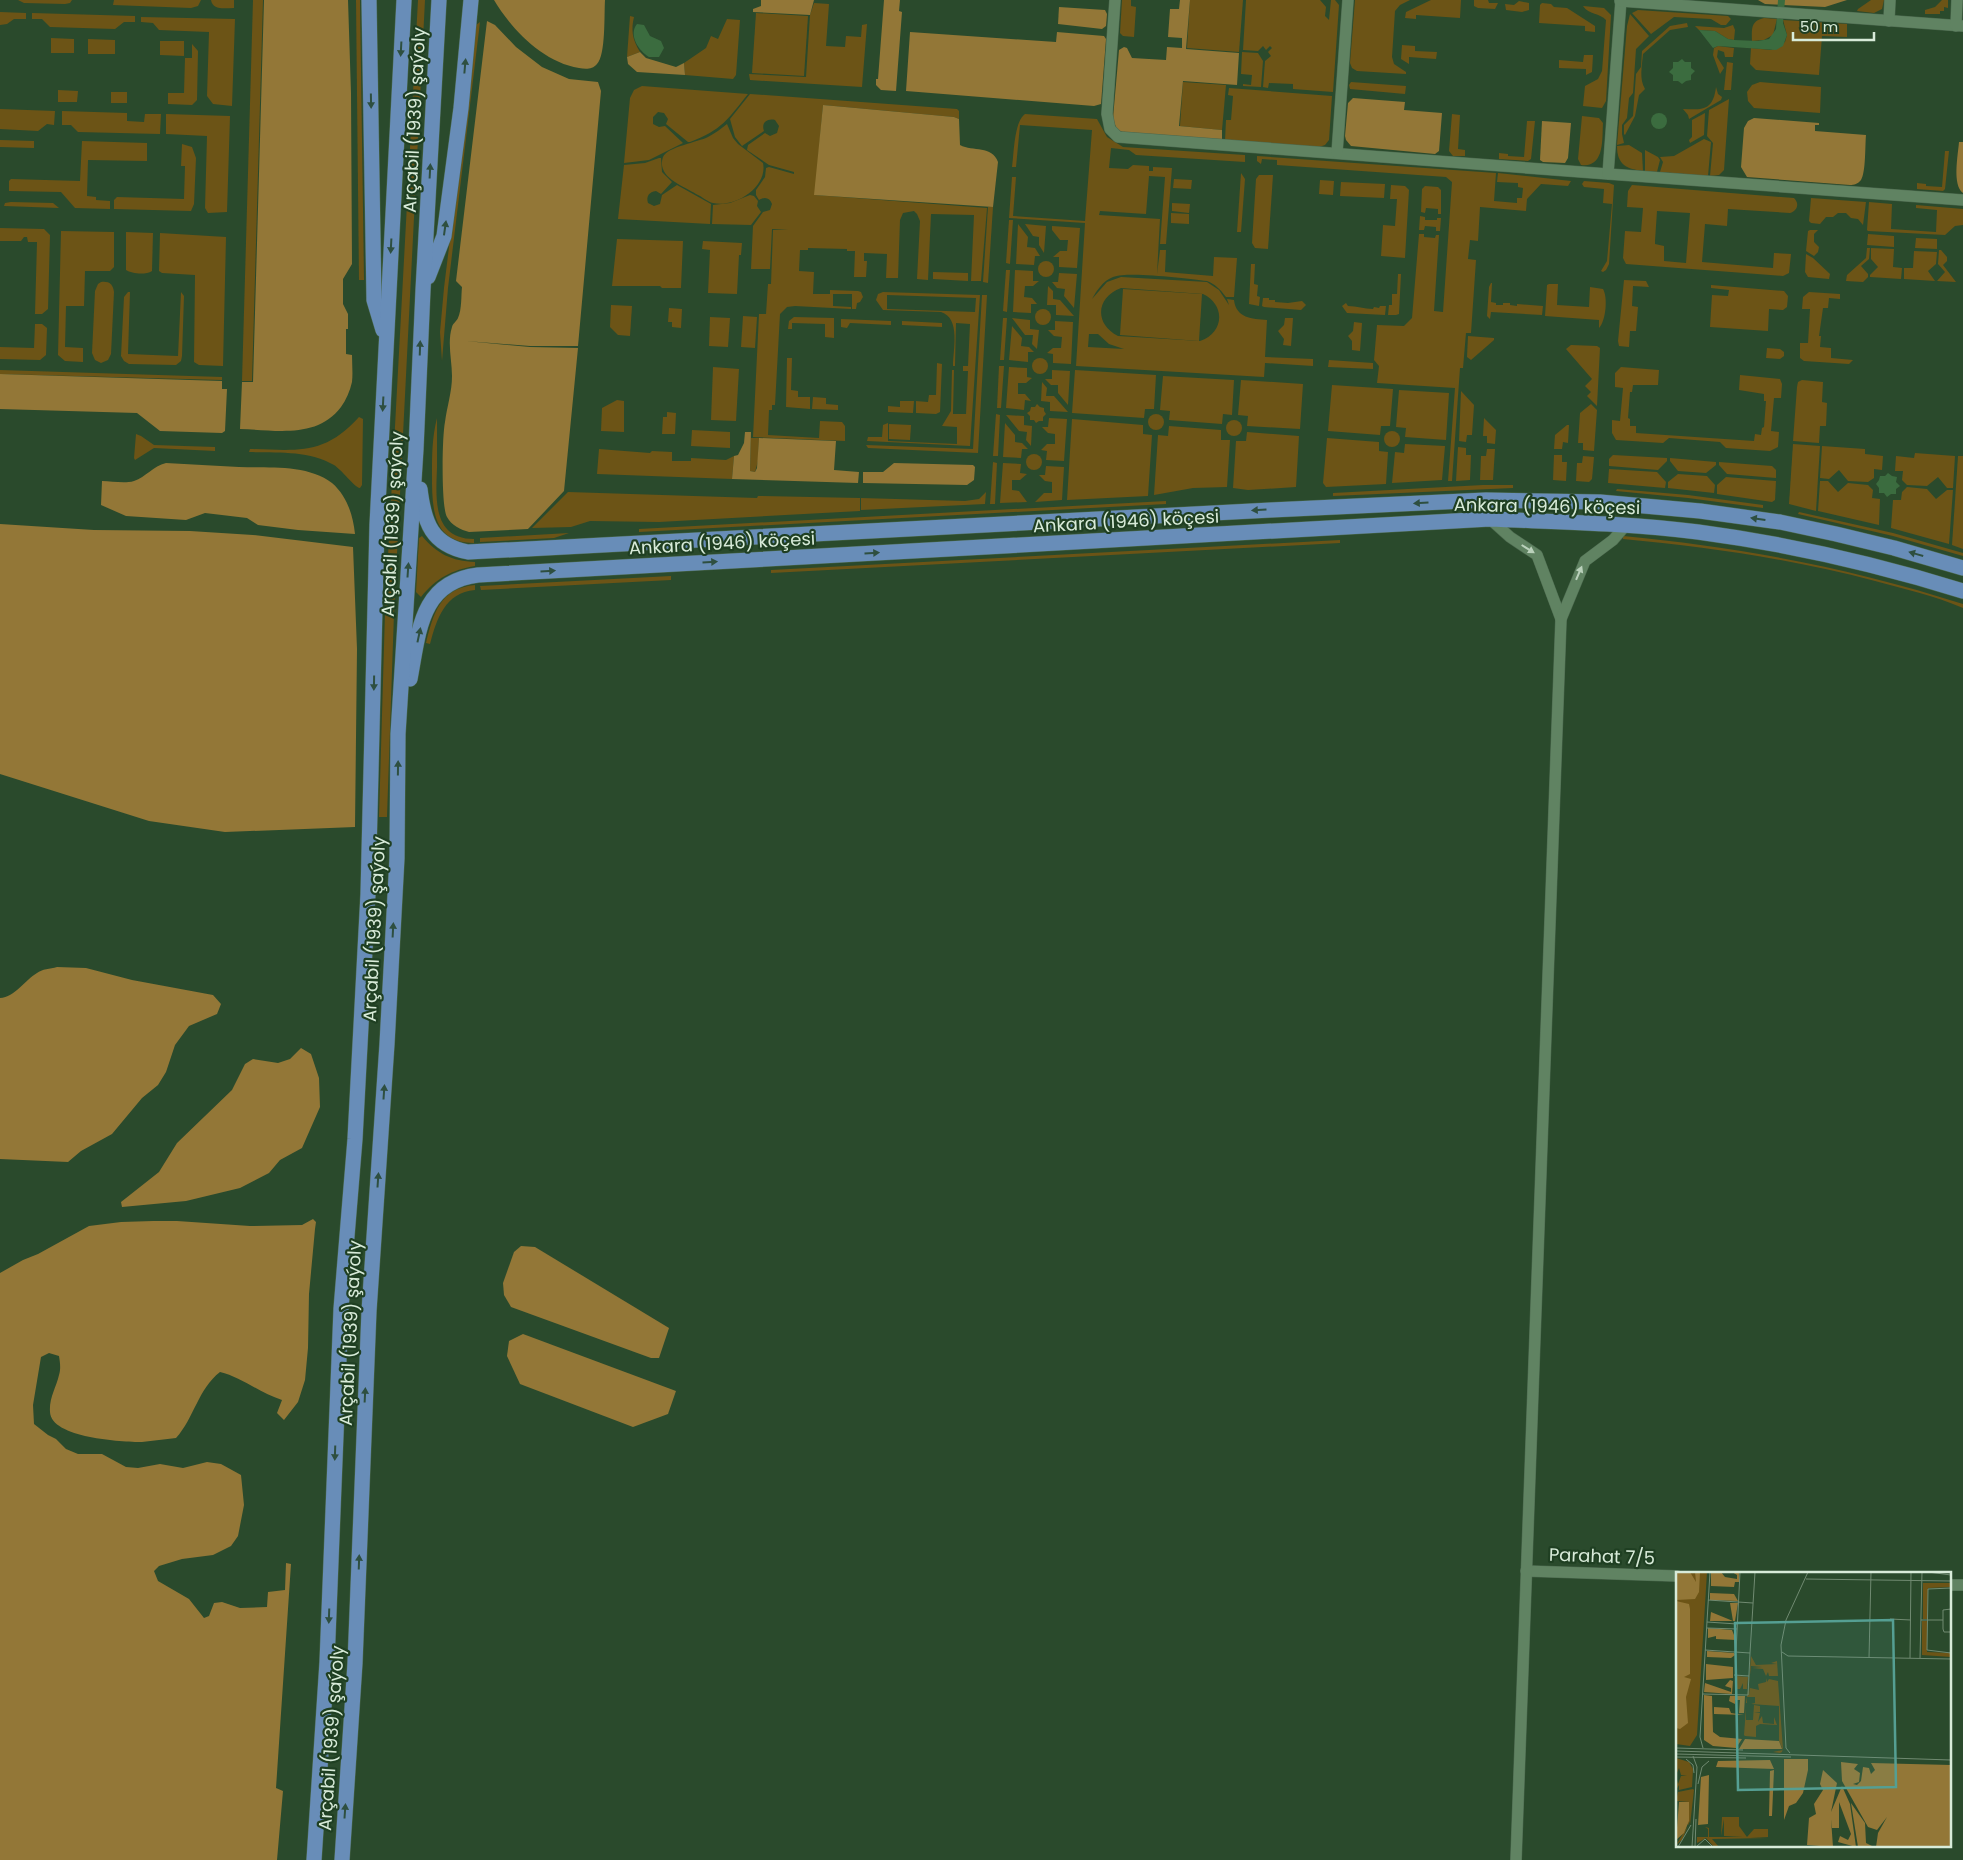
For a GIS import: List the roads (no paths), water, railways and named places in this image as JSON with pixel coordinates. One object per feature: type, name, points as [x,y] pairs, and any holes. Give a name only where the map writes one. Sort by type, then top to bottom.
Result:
[{"type":"main road","points":[[369,0],[374,300],[386,341]]},
{"type":"main road","name":"Arçabil (1939) şaýoly","points":[[314,1860],[327,1662],[341,1309],[355,1139],[368,894],[377,525],[404,0]]},
{"type":"main road","name":"Arçabil (1939) şaýoly","points":[[342,1860],[355,1663],[363,1436],[397,858],[398,734],[416,449],[440,0]]},
{"type":"main road","points":[[423,290],[444,236],[461,108],[471,0]]},
{"type":"main road","name":"Ankara (1946) köçesi","points":[[416,449],[421,501],[426,522],[432,532],[443,543],[458,550],[468,552],[1486,500],[1600,502],[1709,512],[1780,522],[1894,548],[1963,568]]},
{"type":"main road","name":"Ankara (1946) köçesi","points":[[398,734],[422,620],[426,610],[444,586],[469,576],[1490,519],[1626,525],[1697,532],[1815,551],[1889,568],[1963,591]]},
{"type":"main road","points":[[355,1139],[380,1141]]},
{"type":"main road","points":[[349,1212],[376,1214]]},
{"type":"street","points":[[1115,0],[1106,114],[1107,123],[1114,134],[1124,139],[1963,200]]},
{"type":"street","points":[[1337,153],[1348,0]]},
{"type":"street","points":[[1889,21],[1890,0]]},
{"type":"street","points":[[1608,174],[1621,1],[1959,26],[1957,0]]},
{"type":"street","points":[[1490,519],[1510,538],[1537,554],[1561,618]]},
{"type":"street","points":[[1516,1860],[1561,618],[1585,561],[1613,540],[1626,525]]},
{"type":"street","name":"Parahat 7/5","points":[[1526,1571],[1676,1576]]},
{"type":"street","points":[[1950,1585],[1963,1585]]}]
